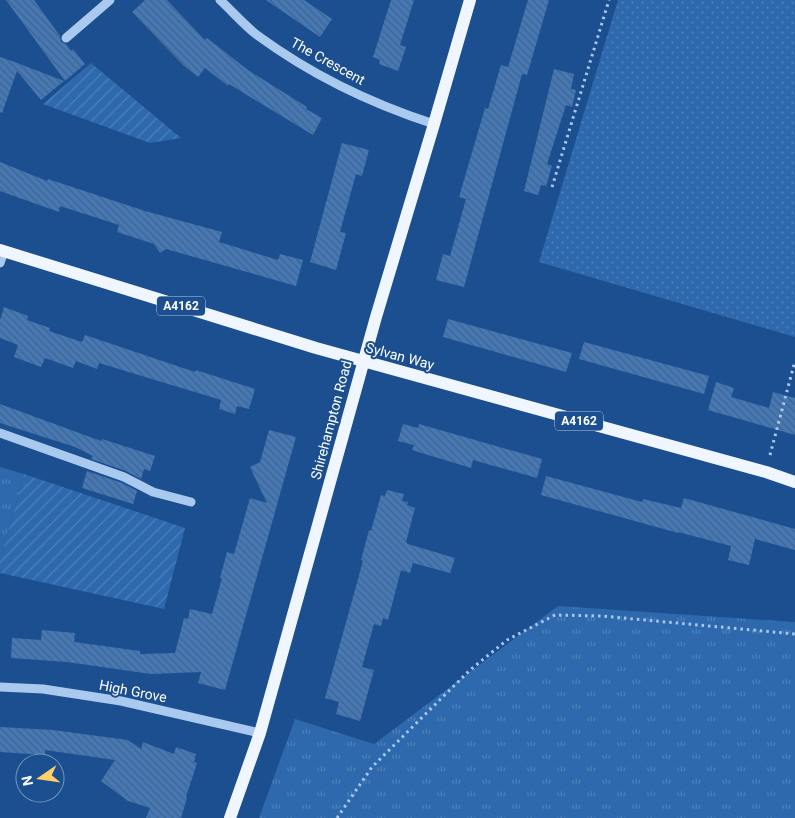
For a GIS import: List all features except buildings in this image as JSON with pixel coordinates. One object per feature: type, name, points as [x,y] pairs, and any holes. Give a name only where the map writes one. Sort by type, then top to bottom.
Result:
[{"type":"main road","name":"Shirehampton Road","points":[[230,818],[260,733],[363,361],[470,0]]},
{"type":"main road","name":"Sylvan Way","points":[[1,255],[316,348],[766,472],[795,482]]},
{"type":"street","points":[[66,38],[110,0]]},
{"type":"street","name":"The Crescent","points":[[220,0],[256,34],[299,62],[341,86],[396,112],[434,124]]},
{"type":"street","points":[[0,433],[124,478],[152,492],[191,502]]},
{"type":"street","name":"High Grove","points":[[0,687],[43,689],[121,700],[260,733]]},
{"type":"path","points":[[552,188],[609,0]]},
{"type":"path","points":[[766,472],[795,361]]},
{"type":"path","points":[[337,818],[372,767],[470,670],[507,640],[555,615],[602,616],[795,634]]},
{"type":"green space","points":[[618,0],[795,0],[795,337],[539,262]]},
{"type":"green space","points":[[91,63],[181,138],[150,143],[43,104]]},
{"type":"green space","points":[[0,467],[24,474],[0,561]]},
{"type":"green space","points":[[24,474],[185,528],[164,609],[0,573],[0,561]]},
{"type":"green space","points":[[558,606],[795,622],[795,818],[259,818],[295,719],[374,744]]}]
